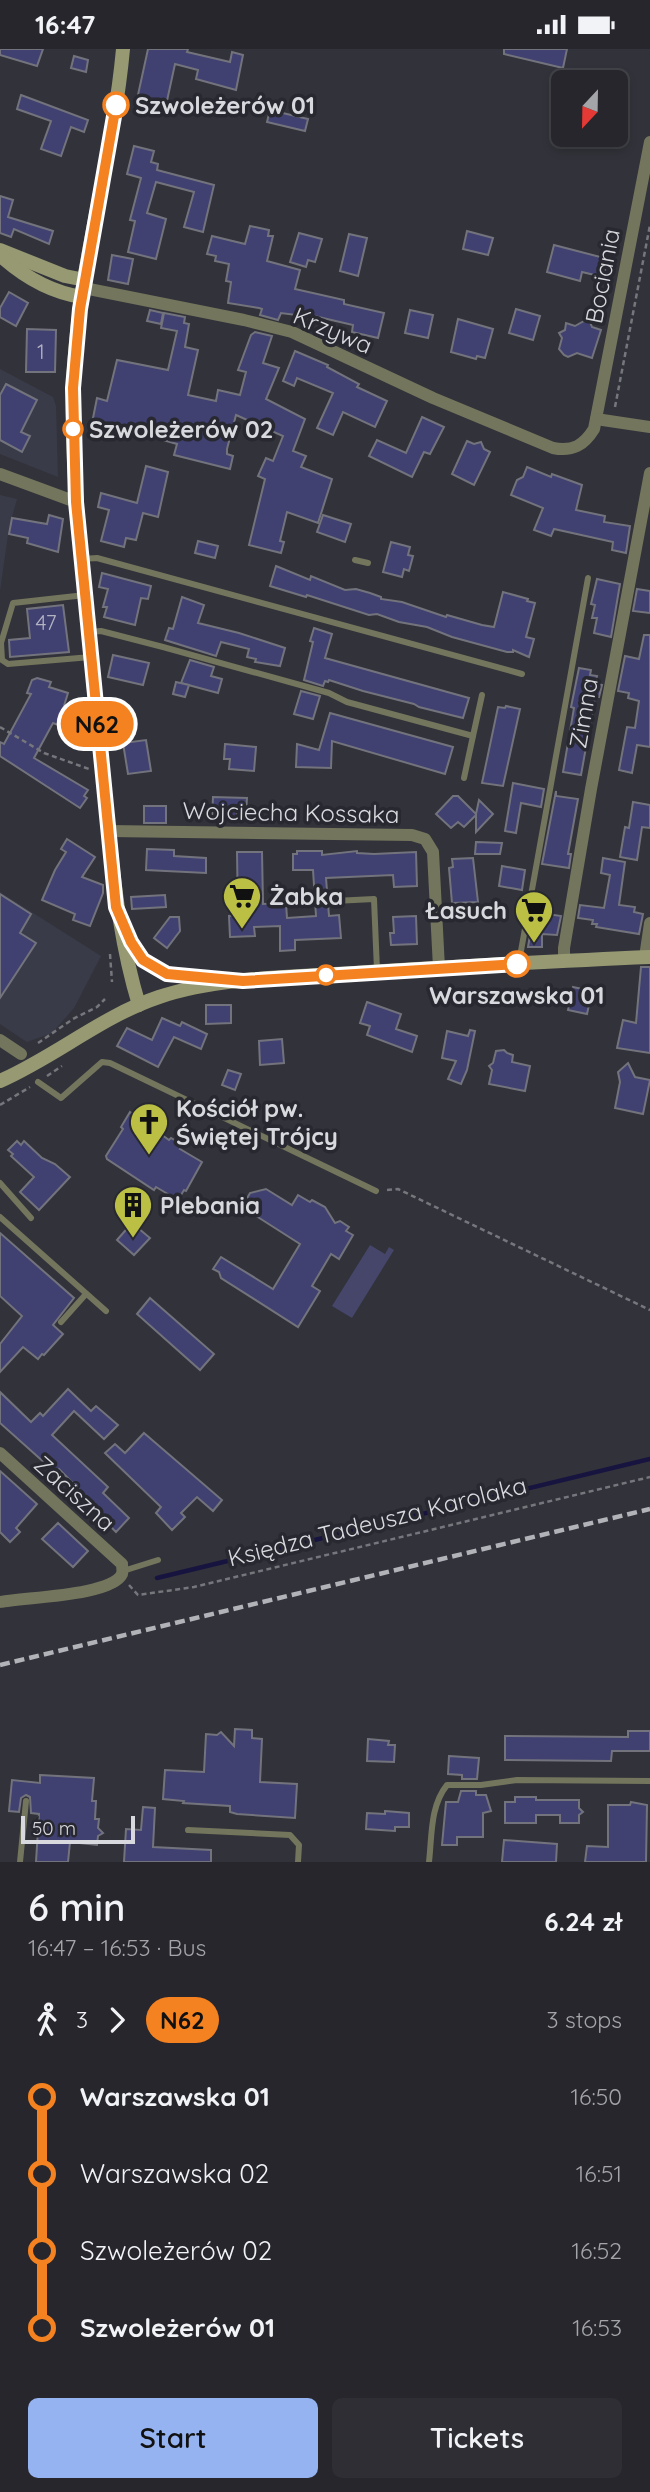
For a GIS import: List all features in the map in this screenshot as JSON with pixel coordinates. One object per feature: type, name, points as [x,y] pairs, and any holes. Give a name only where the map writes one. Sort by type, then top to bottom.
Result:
[{"type":"street","points":[[123,49],[117,100],[83,289],[73,388],[76,502],[116,907],[139,1005]]},
{"type":"street","name":"Bociania","points":[[596,419],[644,196],[650,142]]},
{"type":"street","points":[[0,250],[65,276],[83,289]]},
{"type":"street","points":[[0,255],[34,282],[57,292],[83,289]]},
{"type":"street","name":"Krzywa","points":[[83,289],[292,332],[433,398],[553,447],[577,447],[589,437],[596,419]]},
{"type":"street","points":[[596,419],[650,427]]},
{"type":"street","name":"Zimna","points":[[564,961],[591,789],[650,473]]},
{"type":"street","points":[[0,474],[76,502]]},
{"type":"street","name":"Wojciecha Kossaka","points":[[109,831],[412,835],[425,839],[433,852],[439,968]]},
{"type":"street","points":[[116,907],[136,951],[153,968],[167,974],[243,981]]},
{"type":"street","points":[[0,1081],[160,996],[243,981],[647,957],[650,923]]},
{"type":"street","points":[[0,1040],[21,1054]]},
{"type":"street","name":"Zaciszna","points":[[0,1453],[122,1570]]},
{"type":"street","points":[[0,1602],[104,1587],[122,1570]]},
{"type":"lane","points":[[82,559],[97,558],[522,674]]},
{"type":"lane","points":[[355,560],[368,563]]},
{"type":"lane","points":[[519,964],[588,578]]},
{"type":"lane","points":[[85,595],[13,603],[1,643],[2,660],[8,664],[91,657]]},
{"type":"lane","points":[[89,632],[102,631],[163,647],[473,736]]},
{"type":"lane","points":[[464,778],[482,695]]},
{"type":"lane","points":[[334,901],[374,899],[377,972]]},
{"type":"lane","points":[[38,1081],[61,1098],[102,1062],[110,1063],[376,1191]]},
{"type":"lane","points":[[352,1190],[356,1181]]},
{"type":"lane","points":[[0,1184],[31,1218]]},
{"type":"lane","points":[[0,1217],[106,1311]]},
{"type":"lane","points":[[61,1322],[86,1294]]},
{"type":"lane","points":[[122,1570],[158,1560]]},
{"type":"lane","points":[[429,1862],[435,1807],[439,1794],[447,1785],[481,1785],[517,1780],[650,1781]]},
{"type":"lane","points":[[20,1862],[26,1801]]},
{"type":"lane","points":[[188,1830],[290,1835],[299,1845],[298,1862]]},
{"type":"path","points":[[617,422],[619,414],[615,407],[650,225]]},
{"type":"path","points":[[0,727],[65,762],[102,772]]},
{"type":"path","points":[[21,1054],[66,1023],[97,1007],[105,999]]},
{"type":"path","points":[[0,1105],[68,1062]]},
{"type":"path","points":[[376,1191],[398,1189],[650,1310]]},
{"type":"path","name":"Księdza Tadeusza Karolaka","points":[[122,1570],[138,1595],[194,1587],[650,1477]]},
{"type":"shaded area","points":[[0,369],[53,397],[56,406],[58,477],[0,454]]},
{"type":"shaded area","points":[[0,495],[17,499],[9,528],[0,591]]},
{"type":"shaded area","points":[[0,892],[101,956],[74,1008],[52,1033],[27,1042],[0,1024]]},
{"type":"shaded area","points":[[370,1245],[385,1254],[389,1247],[394,1250],[352,1318],[332,1306]]},
{"type":"building","points":[[0,49],[43,49],[37,66],[0,55]]},
{"type":"building","points":[[148,49],[188,49],[187,52],[230,62],[232,52],[243,55],[236,90],[196,79],[198,70],[175,64],[165,110],[136,104]]},
{"type":"building","points":[[504,49],[567,49],[563,68],[504,54]]},
{"type":"building","points":[[74,56],[88,60],[86,72],[71,68]]},
{"type":"building","points":[[21,95],[88,120],[84,132],[71,127],[61,156],[41,149],[51,121],[17,109]]},
{"type":"building","points":[[270,110],[308,119],[305,131],[267,122]]},
{"type":"building","points":[[134,146],[154,151],[151,162],[158,164],[157,170],[214,185],[203,232],[184,227],[194,192],[156,182],[147,213],[166,219],[156,259],[128,252],[135,221],[130,220],[141,178],[127,174]]},
{"type":"building","points":[[0,196],[13,200],[8,217],[53,231],[49,244],[14,229],[11,237],[0,233]]},
{"type":"building","points":[[250,226],[269,230],[268,236],[273,236],[267,261],[300,270],[295,289],[344,300],[344,304],[384,313],[378,338],[352,332],[353,325],[297,312],[296,315],[281,313],[278,320],[260,315],[262,309],[228,303],[231,282],[226,281],[229,264],[215,261],[216,256],[207,254],[212,236],[245,244]]},
{"type":"building","points":[[467,231],[493,238],[488,255],[463,249]]},
{"type":"building","points":[[299,233],[322,239],[315,262],[308,260],[306,267],[290,262]]},
{"type":"building","points":[[349,234],[367,238],[358,276],[340,271]]},
{"type":"building","points":[[554,245],[608,259],[603,277],[582,272],[580,281],[547,272]]},
{"type":"building","points":[[112,255],[133,259],[128,284],[108,280]]},
{"type":"building","points":[[9,292],[28,303],[16,326],[0,317],[0,308]]},
{"type":"building","points":[[516,309],[540,316],[533,340],[509,333]]},
{"type":"building","points":[[150,310],[163,313],[161,324],[147,321]]},
{"type":"building","points":[[410,310],[433,315],[428,338],[405,333]]},
{"type":"building","points":[[164,313],[185,317],[184,323],[189,324],[185,347],[198,350],[188,395],[216,401],[218,390],[240,395],[246,372],[238,370],[251,335],[255,332],[272,336],[263,363],[279,368],[266,399],[305,419],[293,451],[306,456],[301,467],[332,479],[318,523],[287,512],[280,541],[284,542],[281,553],[249,545],[265,479],[258,476],[266,458],[273,461],[283,436],[236,415],[227,449],[227,454],[233,456],[230,469],[174,455],[177,444],[156,438],[158,431],[133,424],[131,434],[123,432],[122,439],[97,433],[99,425],[92,423],[97,398],[107,401],[117,360],[168,370],[177,331],[161,328]]},
{"type":"building","points":[[458,319],[493,329],[485,358],[477,356],[476,359],[451,352]]},
{"type":"building","points":[[584,321],[601,330],[592,358],[577,353],[568,357],[564,355],[559,349],[562,338],[559,333],[565,330],[566,323],[575,326]]},
{"type":"building","points":[[27,329],[56,330],[55,372],[26,372]]},
{"type":"building","points":[[295,351],[328,365],[327,367],[359,384],[357,387],[387,401],[375,427],[343,412],[333,435],[317,428],[333,393],[297,378],[294,386],[283,381]]},
{"type":"building","points":[[6,384],[37,400],[21,432],[30,436],[22,452],[0,440],[0,395]]},
{"type":"building","points":[[422,417],[444,427],[430,454],[424,452],[412,477],[369,456],[377,440],[406,453]]},
{"type":"building","points":[[467,441],[474,444],[481,442],[484,449],[490,452],[474,485],[452,474]]},
{"type":"building","points":[[146,466],[168,472],[158,517],[143,513],[136,540],[126,538],[124,547],[101,541],[109,510],[98,507],[101,493],[137,503]]},
{"type":"building","points":[[527,467],[582,485],[576,510],[605,516],[604,522],[630,526],[626,553],[612,550],[613,542],[554,529],[551,536],[534,530],[543,508],[511,495],[517,480],[523,477]]},
{"type":"building","points":[[49,515],[63,519],[58,552],[27,543],[28,538],[9,534],[12,518],[47,524]]},
{"type":"building","points":[[323,515],[351,524],[345,542],[317,532]]},
{"type":"building","points":[[198,541],[218,546],[215,558],[195,553]]},
{"type":"building","points":[[391,542],[410,547],[408,555],[413,556],[409,571],[404,569],[402,577],[383,572]]},
{"type":"building","points":[[276,566],[345,590],[356,589],[381,599],[402,602],[446,617],[447,615],[494,627],[503,592],[528,599],[527,601],[535,603],[526,637],[534,639],[529,657],[513,650],[507,652],[427,627],[399,622],[377,614],[369,615],[270,586]]},
{"type":"building","points":[[102,573],[151,586],[148,599],[141,598],[135,625],[104,617],[107,607],[103,607],[108,589],[99,587]]},
{"type":"building","points":[[597,579],[620,584],[611,637],[594,633],[597,618],[592,618],[595,605],[591,604]]},
{"type":"building","points":[[637,589],[650,591],[650,613],[633,611]]},
{"type":"building","points":[[182,597],[204,605],[198,623],[285,648],[280,666],[255,662],[256,659],[247,657],[249,649],[221,642],[216,656],[165,640],[169,628],[173,629]]},
{"type":"building","points":[[63,605],[69,652],[10,657],[9,640],[30,638],[27,609]]},
{"type":"building","points":[[314,628],[332,634],[325,658],[469,698],[463,718],[329,680],[325,681],[323,686],[304,680]]},
{"type":"building","points":[[644,635],[650,635],[650,747],[637,745],[632,773],[619,770],[627,727],[635,728],[639,701],[628,698],[629,693],[618,691],[625,656],[639,659]]},
{"type":"building","points":[[113,655],[149,663],[143,685],[108,677]]},
{"type":"building","points":[[190,660],[214,667],[211,676],[222,679],[218,693],[181,683]]},
{"type":"building","points":[[579,668],[591,670],[590,675],[597,676],[595,683],[602,685],[599,697],[595,697],[581,775],[563,772]]},
{"type":"building","points":[[37,678],[51,682],[49,687],[68,693],[58,725],[53,723],[34,758],[88,790],[84,796],[87,798],[80,808],[0,756],[0,742],[4,744],[31,694],[27,693],[32,680]]},
{"type":"building","points":[[176,682],[189,685],[185,697],[173,694]]},
{"type":"building","points":[[301,691],[320,696],[313,719],[294,714]]},
{"type":"building","points":[[498,707],[520,709],[503,786],[482,783]]},
{"type":"building","points":[[330,713],[453,747],[445,774],[332,741],[331,768],[296,767],[297,744],[319,750]]},
{"type":"building","points":[[146,740],[151,771],[128,774],[123,743]]},
{"type":"building","points":[[225,744],[256,747],[254,771],[229,769],[230,759],[224,759]]},
{"type":"building","points":[[513,783],[544,789],[541,807],[521,803],[516,833],[505,831]]},
{"type":"building","points":[[556,791],[556,796],[578,799],[568,854],[571,854],[569,868],[542,864]]},
{"type":"building","points":[[453,796],[458,796],[476,814],[479,800],[493,814],[476,832],[476,815],[464,827],[458,822],[451,828],[436,814]]},
{"type":"building","points":[[213,797],[247,798],[246,812],[237,812],[237,819],[212,818]]},
{"type":"building","points":[[633,802],[650,805],[650,828],[642,827],[637,860],[620,857]]},
{"type":"building","points":[[144,806],[166,806],[166,823],[144,823]]},
{"type":"building","points":[[67,839],[95,857],[82,877],[103,885],[103,893],[90,926],[73,920],[75,914],[42,900],[66,852],[61,849]]},
{"type":"building","points":[[476,842],[502,843],[500,854],[475,854]]},
{"type":"building","points":[[147,849],[174,850],[174,856],[206,858],[206,873],[146,870]]},
{"type":"building","points":[[297,851],[322,851],[322,855],[357,851],[374,854],[416,852],[417,886],[394,887],[393,875],[326,878],[329,916],[339,915],[341,938],[295,940],[295,950],[280,951],[280,926],[254,927],[255,936],[230,937],[229,916],[238,915],[237,852],[262,852],[263,904],[286,903],[287,918],[316,916],[313,870],[293,870],[293,854],[297,854]]},
{"type":"building","points":[[473,858],[478,902],[452,903],[449,868],[453,867],[452,859]]},
{"type":"building","points":[[603,858],[625,862],[619,905],[635,907],[634,912],[643,914],[639,934],[596,927],[597,924],[592,924],[593,920],[578,918],[580,905],[604,908],[610,875],[601,873]]},
{"type":"building","points":[[502,866],[525,870],[522,890],[499,886]]},
{"type":"building","points":[[0,894],[31,914],[20,933],[36,943],[0,998]]},
{"type":"building","points":[[165,895],[166,907],[132,909],[131,897]]},
{"type":"building","points":[[534,912],[561,916],[557,935],[542,934],[542,947],[528,947]]},
{"type":"building","points":[[416,916],[417,944],[391,945],[390,933],[394,933],[393,917]]},
{"type":"building","points":[[170,917],[179,917],[180,931],[167,948],[154,938]]},
{"type":"building","points":[[641,967],[650,967],[650,1053],[617,1048],[623,1020],[636,1023]]},
{"type":"building","points":[[573,987],[592,991],[587,1014],[568,1010]]},
{"type":"building","points":[[367,1002],[401,1014],[396,1029],[417,1036],[412,1052],[367,1035],[370,1026],[360,1023]]},
{"type":"building","points":[[206,1005],[231,1005],[231,1023],[206,1024]]},
{"type":"building","points":[[162,1018],[180,1026],[182,1022],[207,1034],[201,1049],[174,1037],[158,1067],[117,1046],[127,1028],[152,1040]]},
{"type":"building","points":[[470,1030],[475,1031],[467,1070],[461,1084],[448,1079],[456,1061],[442,1058],[447,1031],[468,1036]]},
{"type":"building","points":[[282,1039],[284,1063],[260,1065],[259,1041]]},
{"type":"building","points":[[504,1050],[513,1055],[512,1062],[530,1066],[525,1091],[489,1084],[492,1070],[489,1066],[493,1063],[496,1051]]},
{"type":"building","points":[[628,1063],[635,1077],[650,1080],[643,1114],[615,1108],[620,1082],[618,1072]]},
{"type":"building","points":[[228,1070],[241,1074],[235,1090],[222,1085]]},
{"type":"building","name":"Kościół pw. Świętej Trójcy","points":[[130,1112],[169,1140],[171,1138],[183,1145],[180,1149],[202,1162],[178,1200],[156,1187],[154,1190],[107,1159],[106,1156]]},
{"type":"building","points":[[17,1141],[21,1145],[24,1141],[42,1158],[55,1164],[70,1177],[39,1210],[20,1192],[34,1177],[8,1150]]},
{"type":"building","points":[[266,1189],[292,1205],[298,1195],[310,1202],[312,1200],[325,1207],[335,1223],[340,1221],[349,1227],[346,1231],[353,1235],[339,1259],[331,1254],[312,1286],[320,1291],[298,1327],[221,1278],[219,1272],[213,1269],[221,1257],[273,1289],[300,1244],[242,1207],[250,1193]]},
{"type":"building","name":"Plebania","points":[[132,1223],[150,1238],[134,1255],[117,1240]]},
{"type":"building","points":[[0,1233],[74,1298],[53,1325],[63,1334],[44,1355],[38,1359],[23,1347],[0,1372],[0,1344],[22,1316],[0,1296]]},
{"type":"building","points":[[150,1298],[214,1354],[200,1370],[137,1314]]},
{"type":"building","points":[[68,1389],[91,1411],[96,1406],[118,1425],[104,1439],[74,1411],[52,1435],[108,1487],[103,1493],[129,1518],[116,1532],[77,1493],[80,1490],[59,1469],[56,1473],[0,1423],[0,1392],[31,1422],[40,1413],[43,1416]]},
{"type":"building","points":[[144,1433],[222,1500],[213,1511],[197,1497],[181,1513],[185,1517],[172,1530],[156,1513],[161,1507],[105,1453],[115,1444],[125,1453]]},
{"type":"building","points":[[0,1471],[37,1504],[16,1528],[20,1532],[10,1542],[0,1532]]},
{"type":"building","points":[[58,1523],[88,1551],[73,1567],[42,1539]]},
{"type":"building","points":[[235,1729],[252,1730],[252,1738],[262,1739],[260,1782],[297,1784],[295,1818],[237,1814],[230,1812],[230,1806],[163,1799],[165,1770],[204,1772],[206,1734],[217,1735],[221,1732],[234,1746]]},
{"type":"building","points":[[628,1731],[650,1731],[650,1751],[612,1751],[611,1761],[505,1760],[505,1736],[628,1737]]},
{"type":"building","points":[[368,1739],[389,1741],[388,1745],[395,1745],[394,1762],[367,1761]]},
{"type":"building","points":[[449,1756],[479,1758],[477,1779],[462,1779],[462,1775],[448,1774]]},
{"type":"building","points":[[40,1775],[94,1778],[92,1801],[96,1801],[95,1819],[99,1819],[98,1828],[103,1833],[98,1836],[97,1845],[70,1842],[68,1862],[36,1862],[39,1814],[31,1813],[30,1797],[26,1795],[21,1798],[19,1812],[9,1811],[12,1780],[40,1783]]},
{"type":"building","points":[[461,1791],[476,1791],[476,1795],[486,1795],[491,1811],[483,1813],[483,1837],[457,1837],[457,1845],[442,1845],[446,1802],[458,1802]]},
{"type":"building","points":[[515,1797],[579,1800],[579,1808],[583,1812],[579,1815],[579,1823],[560,1823],[560,1815],[536,1815],[536,1823],[505,1823],[505,1802],[515,1802]]},
{"type":"building","points":[[631,1802],[647,1805],[646,1862],[585,1862],[587,1846],[608,1847],[608,1805],[630,1805]]},
{"type":"building","points":[[143,1807],[155,1808],[153,1847],[211,1850],[211,1862],[124,1862],[126,1829],[141,1830]]},
{"type":"building","points":[[385,1811],[409,1813],[409,1827],[395,1827],[395,1831],[366,1829],[367,1813],[385,1814]]},
{"type":"building","points":[[504,1840],[557,1844],[556,1862],[502,1862]]},
{"type":"waterway","points":[[157,1578],[650,1459]]},
{"type":"railway","points":[[0,1665],[650,1509]]},
{"type":"bus line","name":"N62","points":[[116,105],[80,309],[74,366],[73,423],[76,502],[116,907],[131,942],[143,960],[167,974],[243,981],[517,964]]},
{"type":"place","name":"Szwoleżerów 01","points":[[116,105]]},
{"type":"place","name":"Szwoleżerów 02","points":[[73,429]]},
{"type":"place","name":"Żabka","points":[[242,930]]},
{"type":"place","name":"Łasuch","points":[[534,944]]},
{"type":"place","name":"Warszawska 01","points":[[517,964]]},
{"type":"place","name":"Kościół pw. Świętej Trójcy","points":[[149,1156]]},
{"type":"place","name":"Plebania","points":[[133,1239]]}]
